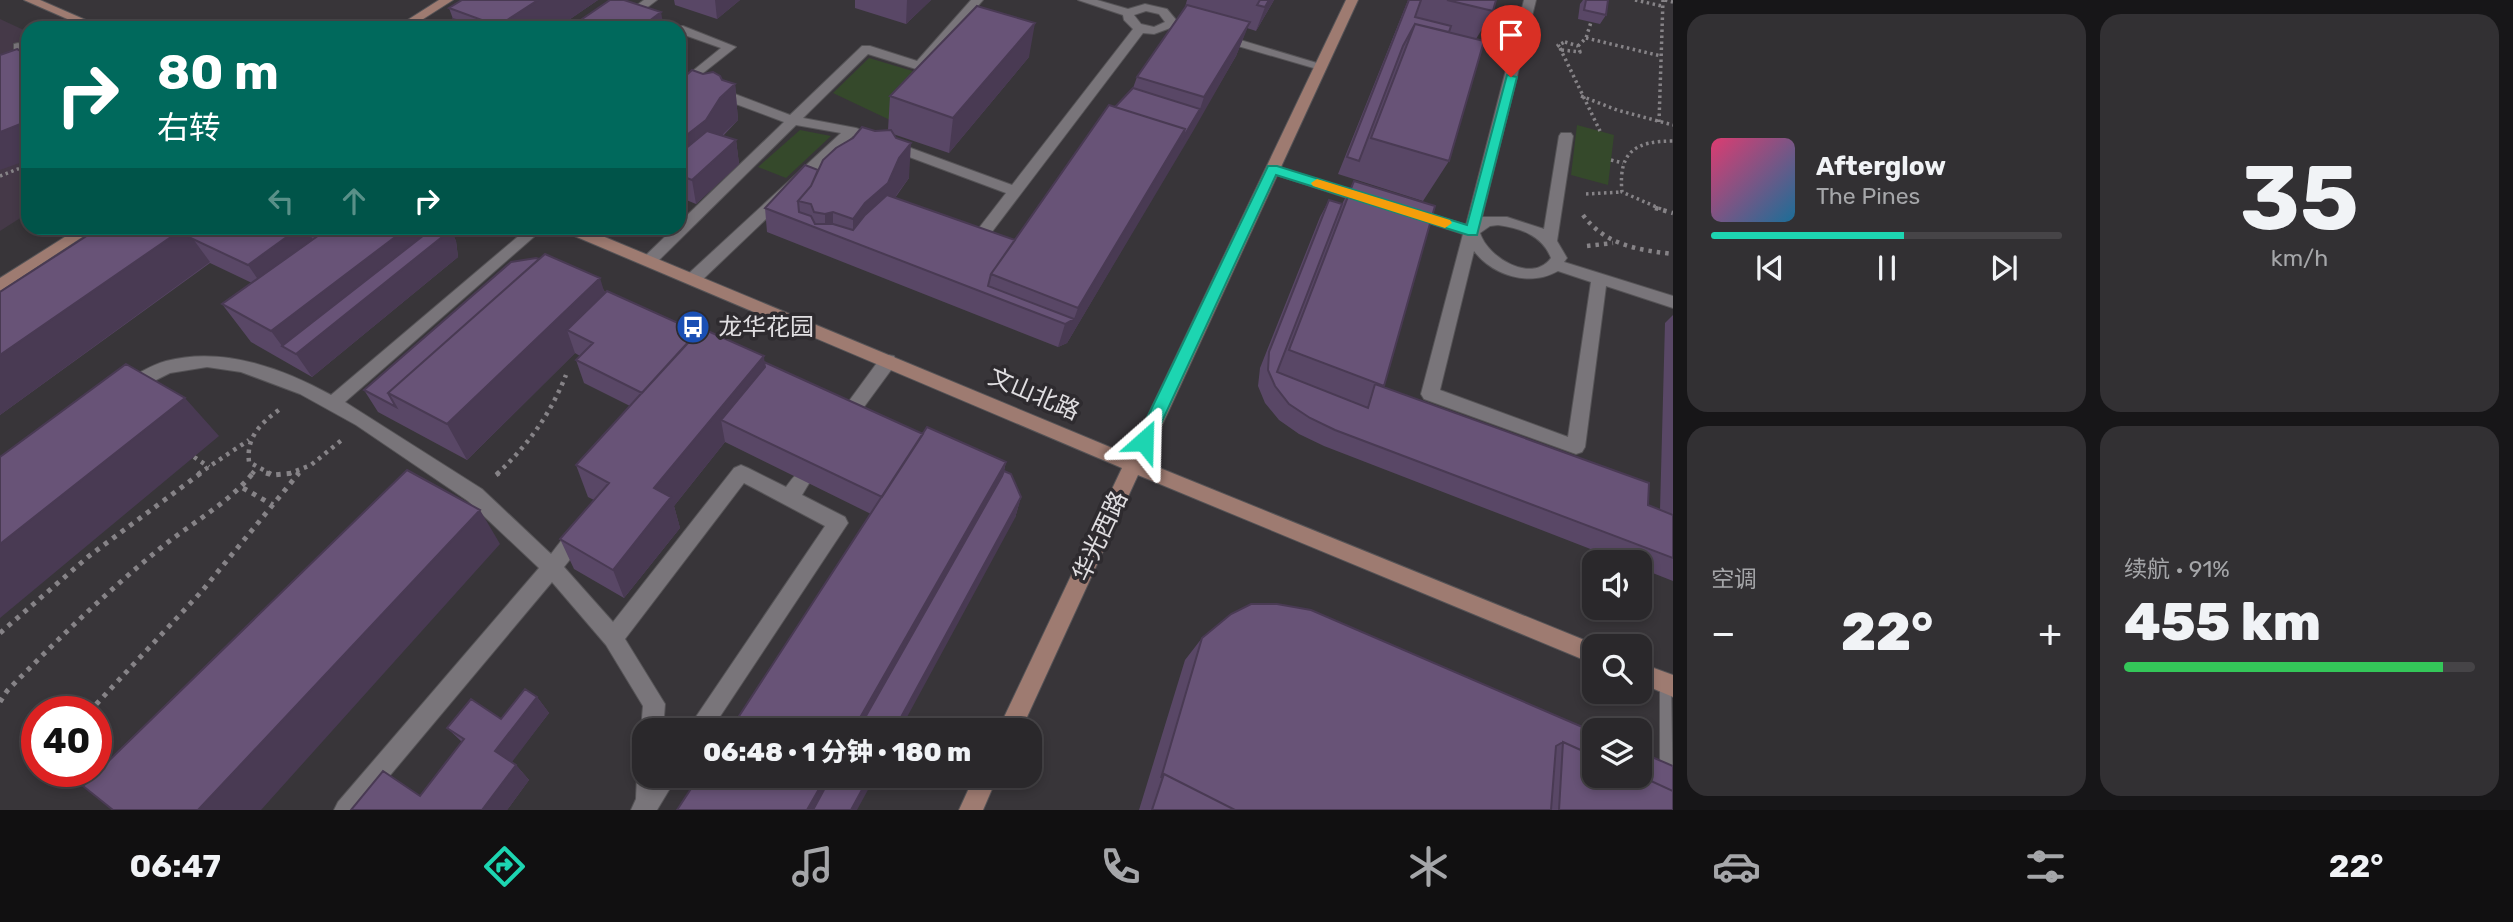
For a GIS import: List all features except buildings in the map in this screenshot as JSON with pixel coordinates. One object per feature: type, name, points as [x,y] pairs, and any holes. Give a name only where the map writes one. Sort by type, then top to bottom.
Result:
[{"type":"main road","points":[[30,0],[81,21]]},
{"type":"main road","points":[[412,21],[447,0]]},
{"type":"main road","name":"华光西路","points":[[1015,718],[1352,0]]},
{"type":"main road","points":[[0,285],[78,235]]},
{"type":"main road","name":"文山北路","points":[[587,235],[1582,649]]},
{"type":"main road","points":[[1652,678],[1672,686]]},
{"type":"main road","points":[[971,810],[981,788]]},
{"type":"street","points":[[626,21],[638,15],[651,0]]},
{"type":"street","points":[[686,225],[866,49],[920,66],[977,0]]},
{"type":"street","points":[[1084,0],[1129,13],[1159,4],[1171,23]]},
{"type":"street","points":[[1530,0],[1430,394],[1576,447],[1599,279]]},
{"type":"street","points":[[1129,13],[1131,23],[1140,28],[1160,30],[1171,23],[1321,66]]},
{"type":"street","points":[[980,237],[1140,28]]},
{"type":"street","points":[[686,32],[730,47],[686,82]]},
{"type":"street","points":[[686,85],[793,121],[851,131],[1014,191]]},
{"type":"street","points":[[693,279],[851,131]]},
{"type":"street","points":[[1550,240],[1566,136]]},
{"type":"street","points":[[1272,169],[1472,232]]},
{"type":"street","points":[[1498,220],[1526,226],[1550,240],[1559,258],[1550,271],[1539,274],[1511,270],[1477,249],[1472,232],[1486,221],[1498,220]]},
{"type":"street","points":[[332,404],[529,235]]},
{"type":"street","points":[[649,261],[676,235]]},
{"type":"street","points":[[1556,265],[1673,302]]},
{"type":"street","points":[[118,394],[167,367],[207,361],[242,366],[306,389],[362,420],[475,495],[552,567],[613,638],[653,704],[652,718]]},
{"type":"street","points":[[844,421],[888,361]]},
{"type":"street","points":[[613,638],[741,473],[838,523],[706,718]]},
{"type":"street","points":[[789,498],[802,480]]},
{"type":"street","points":[[345,810],[596,516]]},
{"type":"street","points":[[1672,686],[1672,810]]},
{"type":"street","points":[[645,807],[647,788]]},
{"type":"street","points":[[645,807],[658,788]]},
{"type":"path","points":[[1635,0],[1662,6]]},
{"type":"path","points":[[1659,122],[1662,6],[1664,0],[1673,2]]},
{"type":"path","points":[[1578,46],[1586,38],[1591,22]]},
{"type":"path","points":[[1586,38],[1661,56]]},
{"type":"path","points":[[1578,46],[1559,43],[1581,96],[1600,131]]},
{"type":"path","points":[[1560,48],[1576,53],[1580,52],[1578,46]]},
{"type":"path","points":[[1581,96],[1673,125]]},
{"type":"path","points":[[1622,192],[1619,178],[1630,151],[1649,141],[1673,141]]},
{"type":"path","points":[[1611,160],[1623,163]]},
{"type":"path","points":[[0,176],[21,168]]},
{"type":"path","points":[[1587,187],[1583,216],[1593,229],[1614,243],[1673,254]]},
{"type":"path","points":[[1586,194],[1622,192],[1646,205],[1673,213]]},
{"type":"path","points":[[475,495],[529,444],[554,408],[566,375]]},
{"type":"path","points":[[0,634],[47,589],[136,519],[249,440],[266,419],[306,389]]},
{"type":"path","points":[[104,696],[202,591],[299,472],[329,454],[362,420]]},
{"type":"path","points":[[249,440],[249,462],[256,469],[266,474],[299,472]]},
{"type":"path","points":[[194,457],[209,467]]},
{"type":"path","points":[[0,702],[7,691],[81,615],[167,542],[243,488],[256,469]]},
{"type":"path","points":[[243,488],[273,505]]},
{"type":"shaded area","points":[[0,19],[21,29],[21,218],[0,231]]},
{"type":"green space","points":[[869,58],[929,76],[890,120],[833,93]]},
{"type":"green space","points":[[1577,125],[1614,135],[1608,185],[1571,175]]},
{"type":"green space","points":[[800,130],[831,136],[786,178],[758,167]]},
{"type":"slow traffic","points":[[1317,183],[1445,223]]},
{"type":"place","name":"龙华花园","points":[[693,327]]},
{"type":"route","points":[[1144,441],[1272,169],[1472,232],[1511,77]]}]
